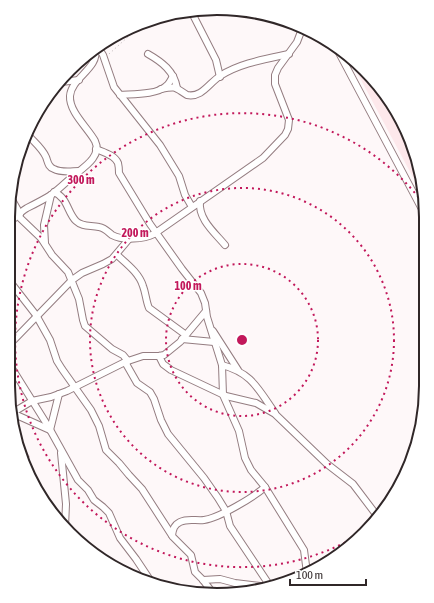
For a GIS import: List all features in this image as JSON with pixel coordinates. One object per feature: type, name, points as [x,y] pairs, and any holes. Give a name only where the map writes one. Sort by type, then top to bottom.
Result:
[{"type":"street","points":[[194,17],[216,60],[220,77]]},
{"type":"street","points":[[53,194],[63,198],[75,220],[80,224],[101,227],[113,235],[129,239],[151,235],[156,232],[263,158],[287,132],[289,122],[288,117],[274,81],[278,68],[297,42],[300,33]]},
{"type":"street","points":[[102,51],[112,82],[120,95],[160,145],[179,176],[185,195],[192,207]]},
{"type":"street","points":[[148,54],[156,58],[167,68],[173,76],[176,88]]},
{"type":"street","points":[[120,95],[176,88],[187,95],[197,95],[231,70],[289,54]]},
{"type":"street","points":[[15,218],[28,208],[53,194],[89,163],[96,149],[95,142],[81,122],[70,100],[71,91],[96,56]]},
{"type":"street","points":[[341,57],[419,204]]},
{"type":"street","points":[[161,89],[168,84],[173,76]]},
{"type":"street","points":[[68,81],[79,80]]},
{"type":"street","points":[[31,138],[40,148],[48,165],[53,169],[58,171],[79,171]]},
{"type":"street","points":[[96,149],[116,160],[119,173],[156,232],[188,277],[200,290],[204,299],[209,324],[222,365],[223,395],[237,426],[247,464],[253,474],[265,487],[304,550],[306,567]]},
{"type":"street","points":[[45,243],[44,225],[53,194]]},
{"type":"street","points":[[200,201],[199,208],[201,216],[225,245]]},
{"type":"street","points":[[15,207],[19,215],[45,243],[52,255],[65,269],[72,280],[86,326],[112,349],[124,356],[137,383],[150,392],[168,434],[211,488],[226,511],[230,526],[267,581]]},
{"type":"street","points":[[15,338],[72,280],[82,273],[108,262],[129,239]]},
{"type":"street","points":[[116,255],[131,268],[139,279],[143,286],[146,302],[149,308],[184,337],[214,342]]},
{"type":"street","points":[[15,288],[36,315],[50,340],[57,361],[96,418],[106,450],[120,463],[128,475],[142,489],[172,535],[191,555],[195,572],[209,588]]},
{"type":"street","points":[[17,410],[32,401],[58,394],[127,362],[143,356],[159,356],[166,354],[184,337],[206,311]]},
{"type":"street","points":[[209,324],[239,371]]},
{"type":"street","points":[[159,356],[163,364],[168,369],[223,395],[256,403],[275,414]]},
{"type":"street","points":[[222,365],[239,371],[256,384],[275,414],[327,464],[353,484],[374,512]]},
{"type":"street","points":[[15,373],[50,430],[80,483],[88,490],[94,500],[109,513],[120,538],[147,575]]},
{"type":"street","points":[[50,430],[58,394]]},
{"type":"street","points":[[18,415],[50,430]]},
{"type":"street","points":[[61,450],[66,504],[65,519]]},
{"type":"street","points":[[172,535],[174,528],[181,522],[187,520],[206,520],[250,499],[265,487]]},
{"type":"street","points":[[203,580],[220,579],[235,583],[253,585]]},
{"type":"path","points":[[104,58],[130,35]]},
{"type":"shaded area","points":[[356,70],[377,94],[392,116],[404,140],[416,182]]}]
